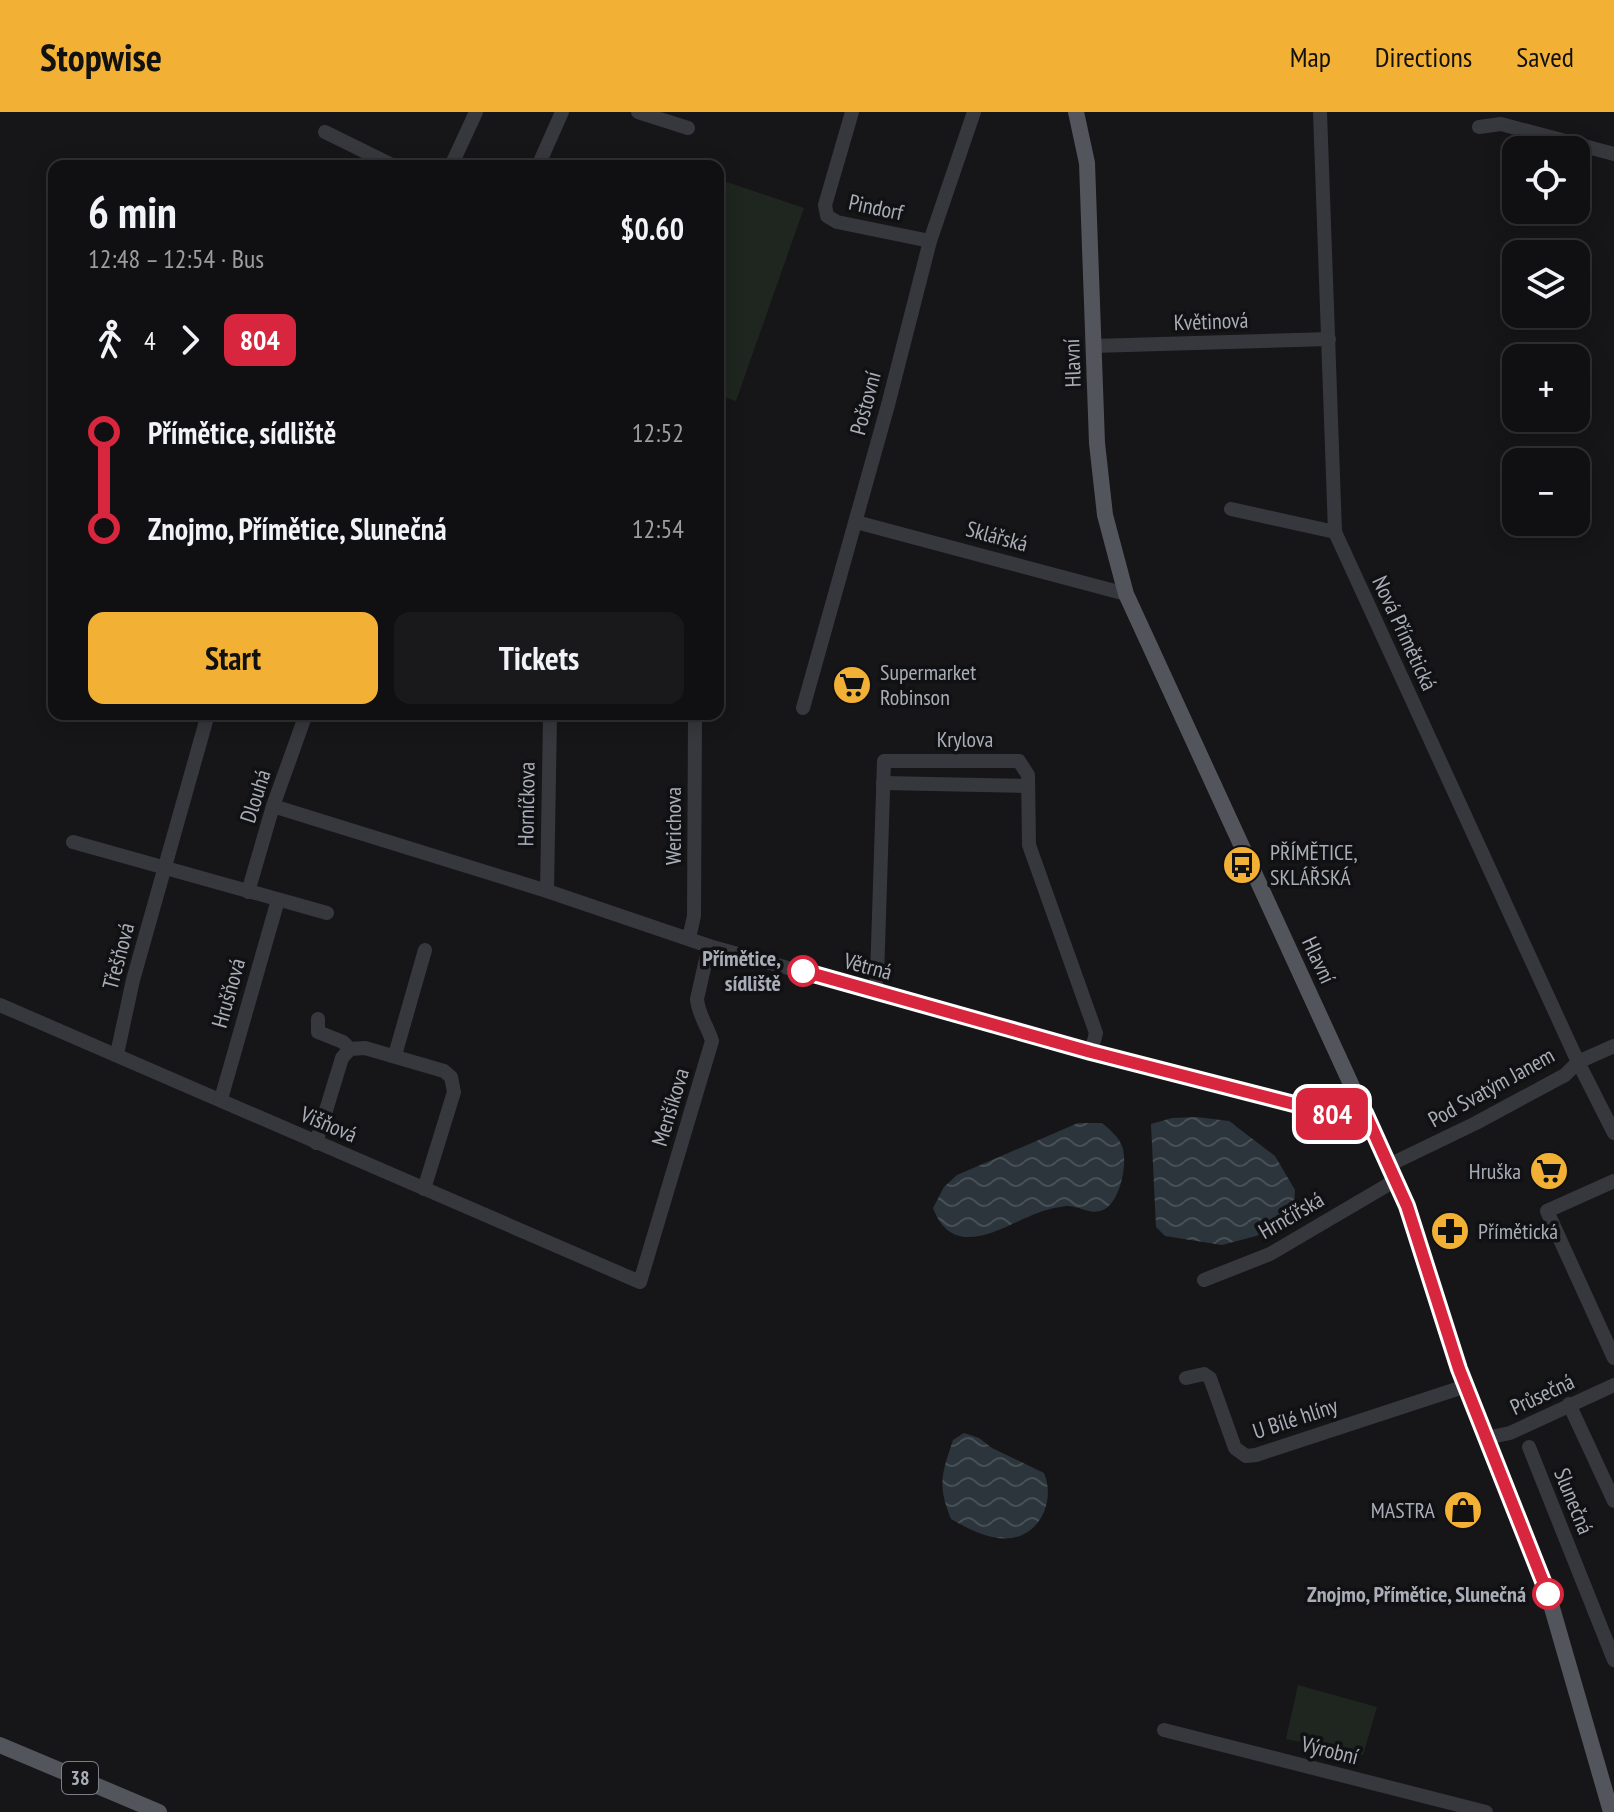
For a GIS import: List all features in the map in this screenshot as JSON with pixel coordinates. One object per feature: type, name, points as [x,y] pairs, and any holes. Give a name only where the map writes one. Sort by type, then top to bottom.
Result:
[{"type":"main road","name":"Hlavní","points":[[1076,112],[1087,163],[1097,443],[1105,515],[1126,594],[1407,1206],[1466,1386],[1548,1594],[1611,1812]]},
{"type":"main road","name":"38","points":[[0,1745],[159,1812]]},
{"type":"street","points":[[454,160],[476,112]]},
{"type":"street","points":[[541,160],[562,112]]},
{"type":"street","points":[[638,112],[688,128]]},
{"type":"street","name":"Pindorf","points":[[852,112],[825,205],[827,216],[837,222],[930,241]]},
{"type":"street","name":"Poštovní","points":[[803,708],[930,241],[974,112]]},
{"type":"street","name":"Nová Přímětická","points":[[1320,112],[1335,532],[1578,1062],[1614,1133]]},
{"type":"street","points":[[1479,127],[1501,124],[1614,154]]},
{"type":"street","points":[[325,132],[382,160]]},
{"type":"street","name":"Květinová","points":[[1093,346],[1329,339]]},
{"type":"street","points":[[1231,509],[1335,532]]},
{"type":"street","name":"Sklářská","points":[[856,522],[1126,594]]},
{"type":"street","name":"Třešňová","points":[[117,1054],[133,980],[206,720]]},
{"type":"street","name":"Dlouhá","points":[[248,892],[273,806],[304,720]]},
{"type":"street","name":"Horníčkova","points":[[547,891],[550,720]]},
{"type":"street","name":"Werichova","points":[[689,938],[694,916],[695,720]]},
{"type":"street","name":"Krylova","points":[[883,783],[884,761],[1019,761],[1028,775],[1028,786]]},
{"type":"street","points":[[875,990],[883,783],[1028,786],[1029,845],[1096,1033],[1091,1052]]},
{"type":"street","name":"Větrná","points":[[273,806],[547,891],[709,946],[1091,1052],[1333,1114],[1365,1113]]},
{"type":"street","points":[[73,842],[327,913]]},
{"type":"street","name":"Hrušňová","points":[[221,1099],[278,900]]},
{"type":"street","name":"Menšíkova","points":[[640,1282],[712,1041],[697,999],[709,946]]},
{"type":"street","points":[[395,1055],[425,950]]},
{"type":"street","name":"Višňová","points":[[0,1005],[640,1282]]},
{"type":"street","points":[[318,1019],[318,1032],[350,1049],[365,1048],[395,1055],[444,1071],[451,1077],[454,1092],[424,1189]]},
{"type":"street","name":"Pod Svatým Janem","points":[[1392,1172],[1565,1075],[1578,1062],[1614,1046]]},
{"type":"street","points":[[316,1143],[342,1058],[350,1049]]},
{"type":"street","name":"Hrnčířská","points":[[1204,1280],[1270,1254],[1392,1172]]},
{"type":"street","points":[[1614,1181],[1547,1211],[1614,1358]]},
{"type":"street","name":"U Bílé hlíny","points":[[1186,1378],[1204,1374],[1210,1378],[1235,1448],[1246,1456],[1466,1386]]},
{"type":"street","name":"Průsečná","points":[[1486,1438],[1510,1433],[1614,1385]]},
{"type":"street","name":"Slunečná","points":[[1569,1404],[1614,1501]]},
{"type":"street","name":"Slunečná","points":[[1529,1447],[1614,1660]]},
{"type":"street","name":"Výrobní","points":[[1164,1730],[1486,1812]]},
{"type":"shaded area","points":[[724,181],[804,208],[736,401],[724,397]]},
{"type":"shaded area","points":[[1298,1685],[1377,1707],[1363,1755],[1286,1739]]},
{"type":"water","points":[[1172,1118],[1229,1121],[1275,1156],[1295,1190],[1294,1211],[1279,1226],[1222,1245],[1165,1236],[1156,1227],[1151,1124]]},
{"type":"water","points":[[1078,1123],[1102,1123],[1122,1146],[1122,1180],[1111,1204],[1105,1209],[1096,1212],[1069,1206],[1057,1208],[970,1237],[956,1235],[943,1226],[933,1208],[944,1187],[957,1175]]},
{"type":"water","points":[[964,1433],[1044,1473],[1047,1504],[1038,1522],[1022,1535],[996,1538],[951,1519],[944,1497],[944,1471],[953,1440]]},
{"type":"bus line","name":"804","points":[[803,971],[1091,1052],[1333,1114],[1365,1113],[1407,1206],[1459,1369],[1548,1594]]},
{"type":"place","name":"Supermarket Robinson","points":[[852,685]]},
{"type":"place","name":"PŘÍMĚTICE, SKLÁŘSKÁ","points":[[1242,865]]},
{"type":"place","name":"Přímětice, sídliště","points":[[803,971]]},
{"type":"place","name":"Hruška","points":[[1549,1171]]},
{"type":"place","name":"Přímětická","points":[[1450,1231]]},
{"type":"place","name":"MASTRA","points":[[1463,1510]]},
{"type":"place","name":"Znojmo, Přímětice, Slunečná","points":[[1548,1594]]}]
